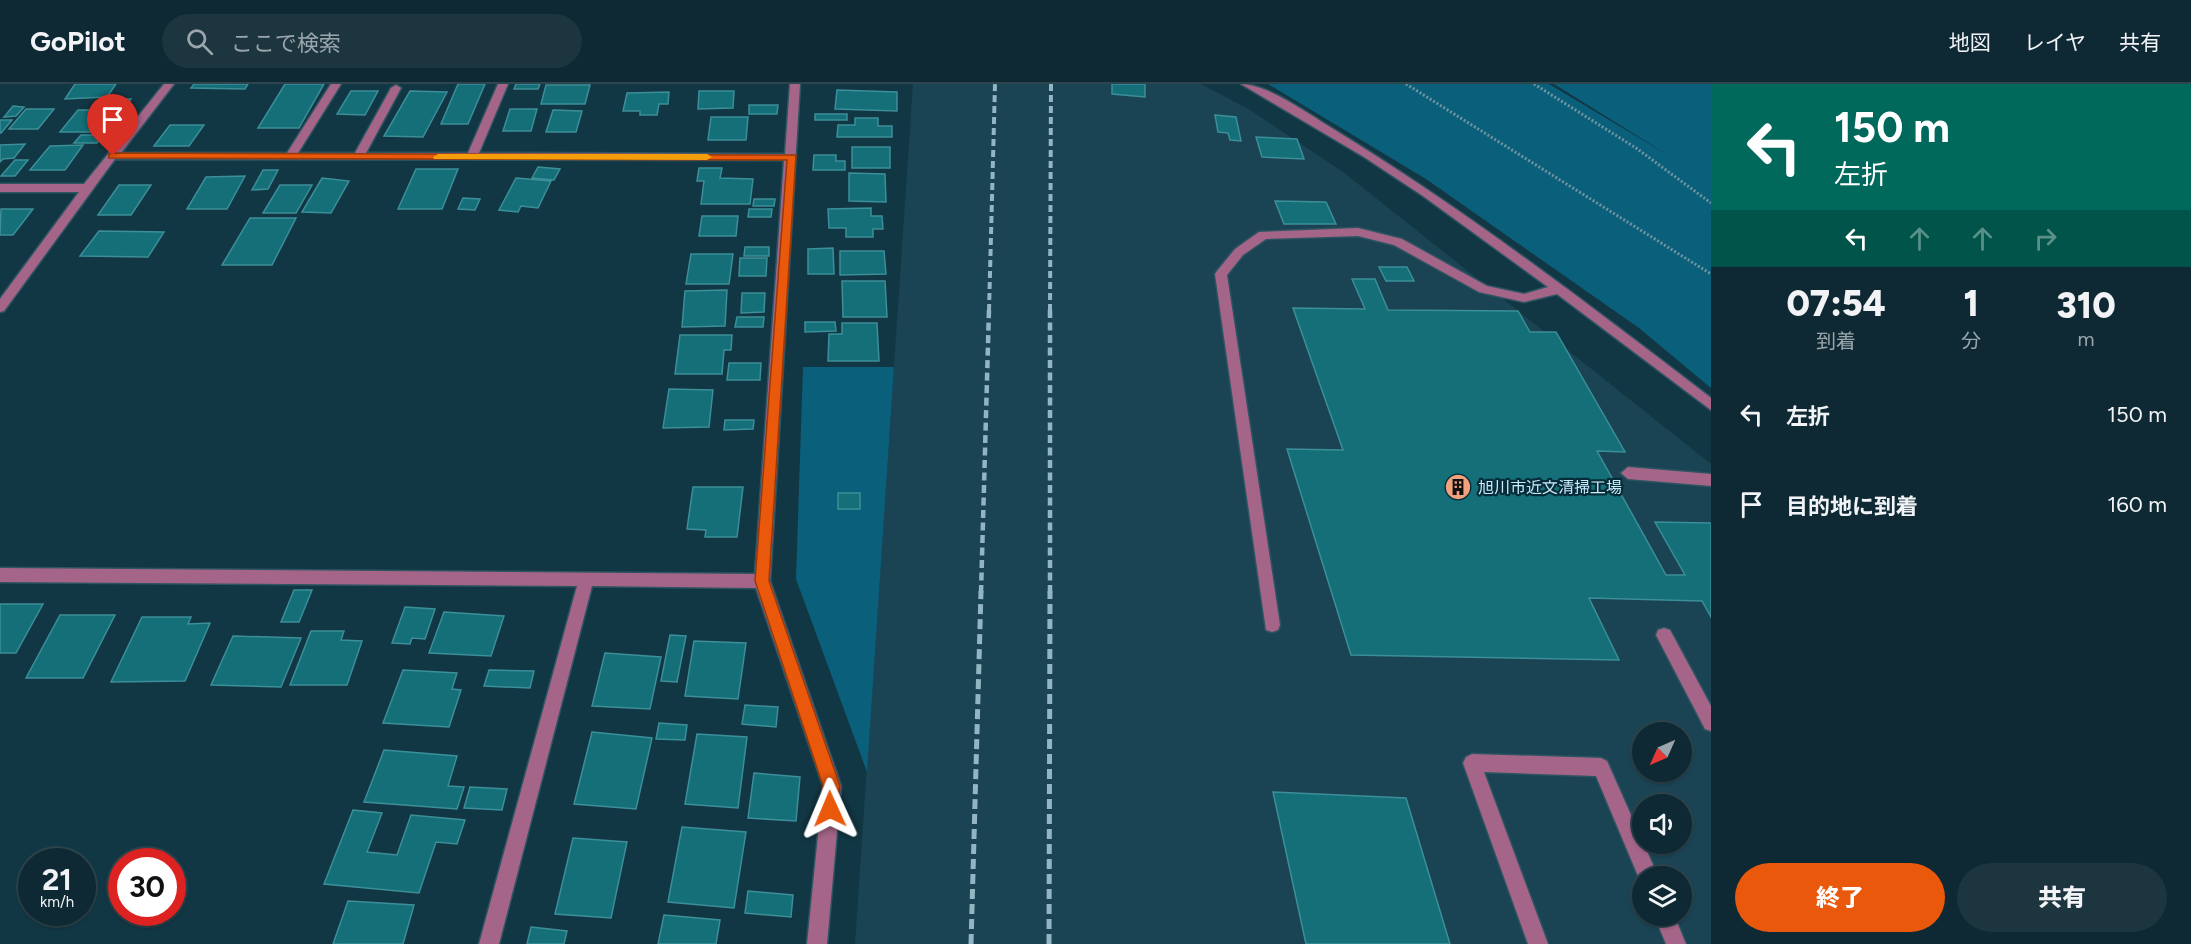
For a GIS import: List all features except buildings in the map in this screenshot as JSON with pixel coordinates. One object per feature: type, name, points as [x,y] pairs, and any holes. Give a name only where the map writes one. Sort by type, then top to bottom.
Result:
[{"type":"street","points":[[0,308],[87,188],[169,84]]},
{"type":"street","points":[[291,156],[336,84]]},
{"type":"street","points":[[472,157],[503,84]]},
{"type":"street","points":[[795,84],[792,157],[762,581],[832,786],[817,944]]},
{"type":"street","points":[[1246,84],[1387,167],[1558,289],[1711,405]]},
{"type":"street","points":[[358,157],[396,88]]},
{"type":"street","points":[[113,156],[792,157]]},
{"type":"street","points":[[0,188],[87,188]]},
{"type":"street","points":[[1272,625],[1221,274],[1239,252],[1263,235],[1358,232],[1398,242],[1483,289],[1524,298],[1558,289]]},
{"type":"street","points":[[1628,473],[1711,480]]},
{"type":"street","points":[[0,575],[762,581]]},
{"type":"street","points":[[489,944],[585,581]]},
{"type":"street","points":[[1664,635],[1711,723]]},
{"type":"street","points":[[1538,944],[1472,764],[1601,767],[1644,866]]},
{"type":"street","points":[[1669,926],[1676,944]]},
{"type":"path","points":[[1406,84],[1711,274]]},
{"type":"path","points":[[1534,84],[1636,148],[1711,203]]},
{"type":"shaded area","points":[[913,84],[1201,84],[1250,110],[1343,172],[1711,464],[1711,944],[855,944]]},
{"type":"shaded area","points":[[1268,84],[1549,84],[1671,157],[1554,84],[1711,84],[1711,388],[1639,328],[1426,179]]},
{"type":"shaded area","points":[[803,367],[894,367],[867,772],[796,579]]},
{"type":"railway","points":[[989,311],[995,84]]},
{"type":"railway","points":[[1050,311],[1051,84]]},
{"type":"railway","points":[[981,593],[989,309]]},
{"type":"railway","points":[[1050,311],[1050,591]]},
{"type":"railway","points":[[971,944],[981,591]]},
{"type":"railway","points":[[1049,944],[1050,591]]},
{"type":"slow traffic","points":[[438,157],[707,157]]},
{"type":"place","name":"旭川市近文清掃工場","points":[[1458,487]]},
{"type":"route","points":[[113,156],[792,157],[762,581],[832,786],[830,809]]}]
